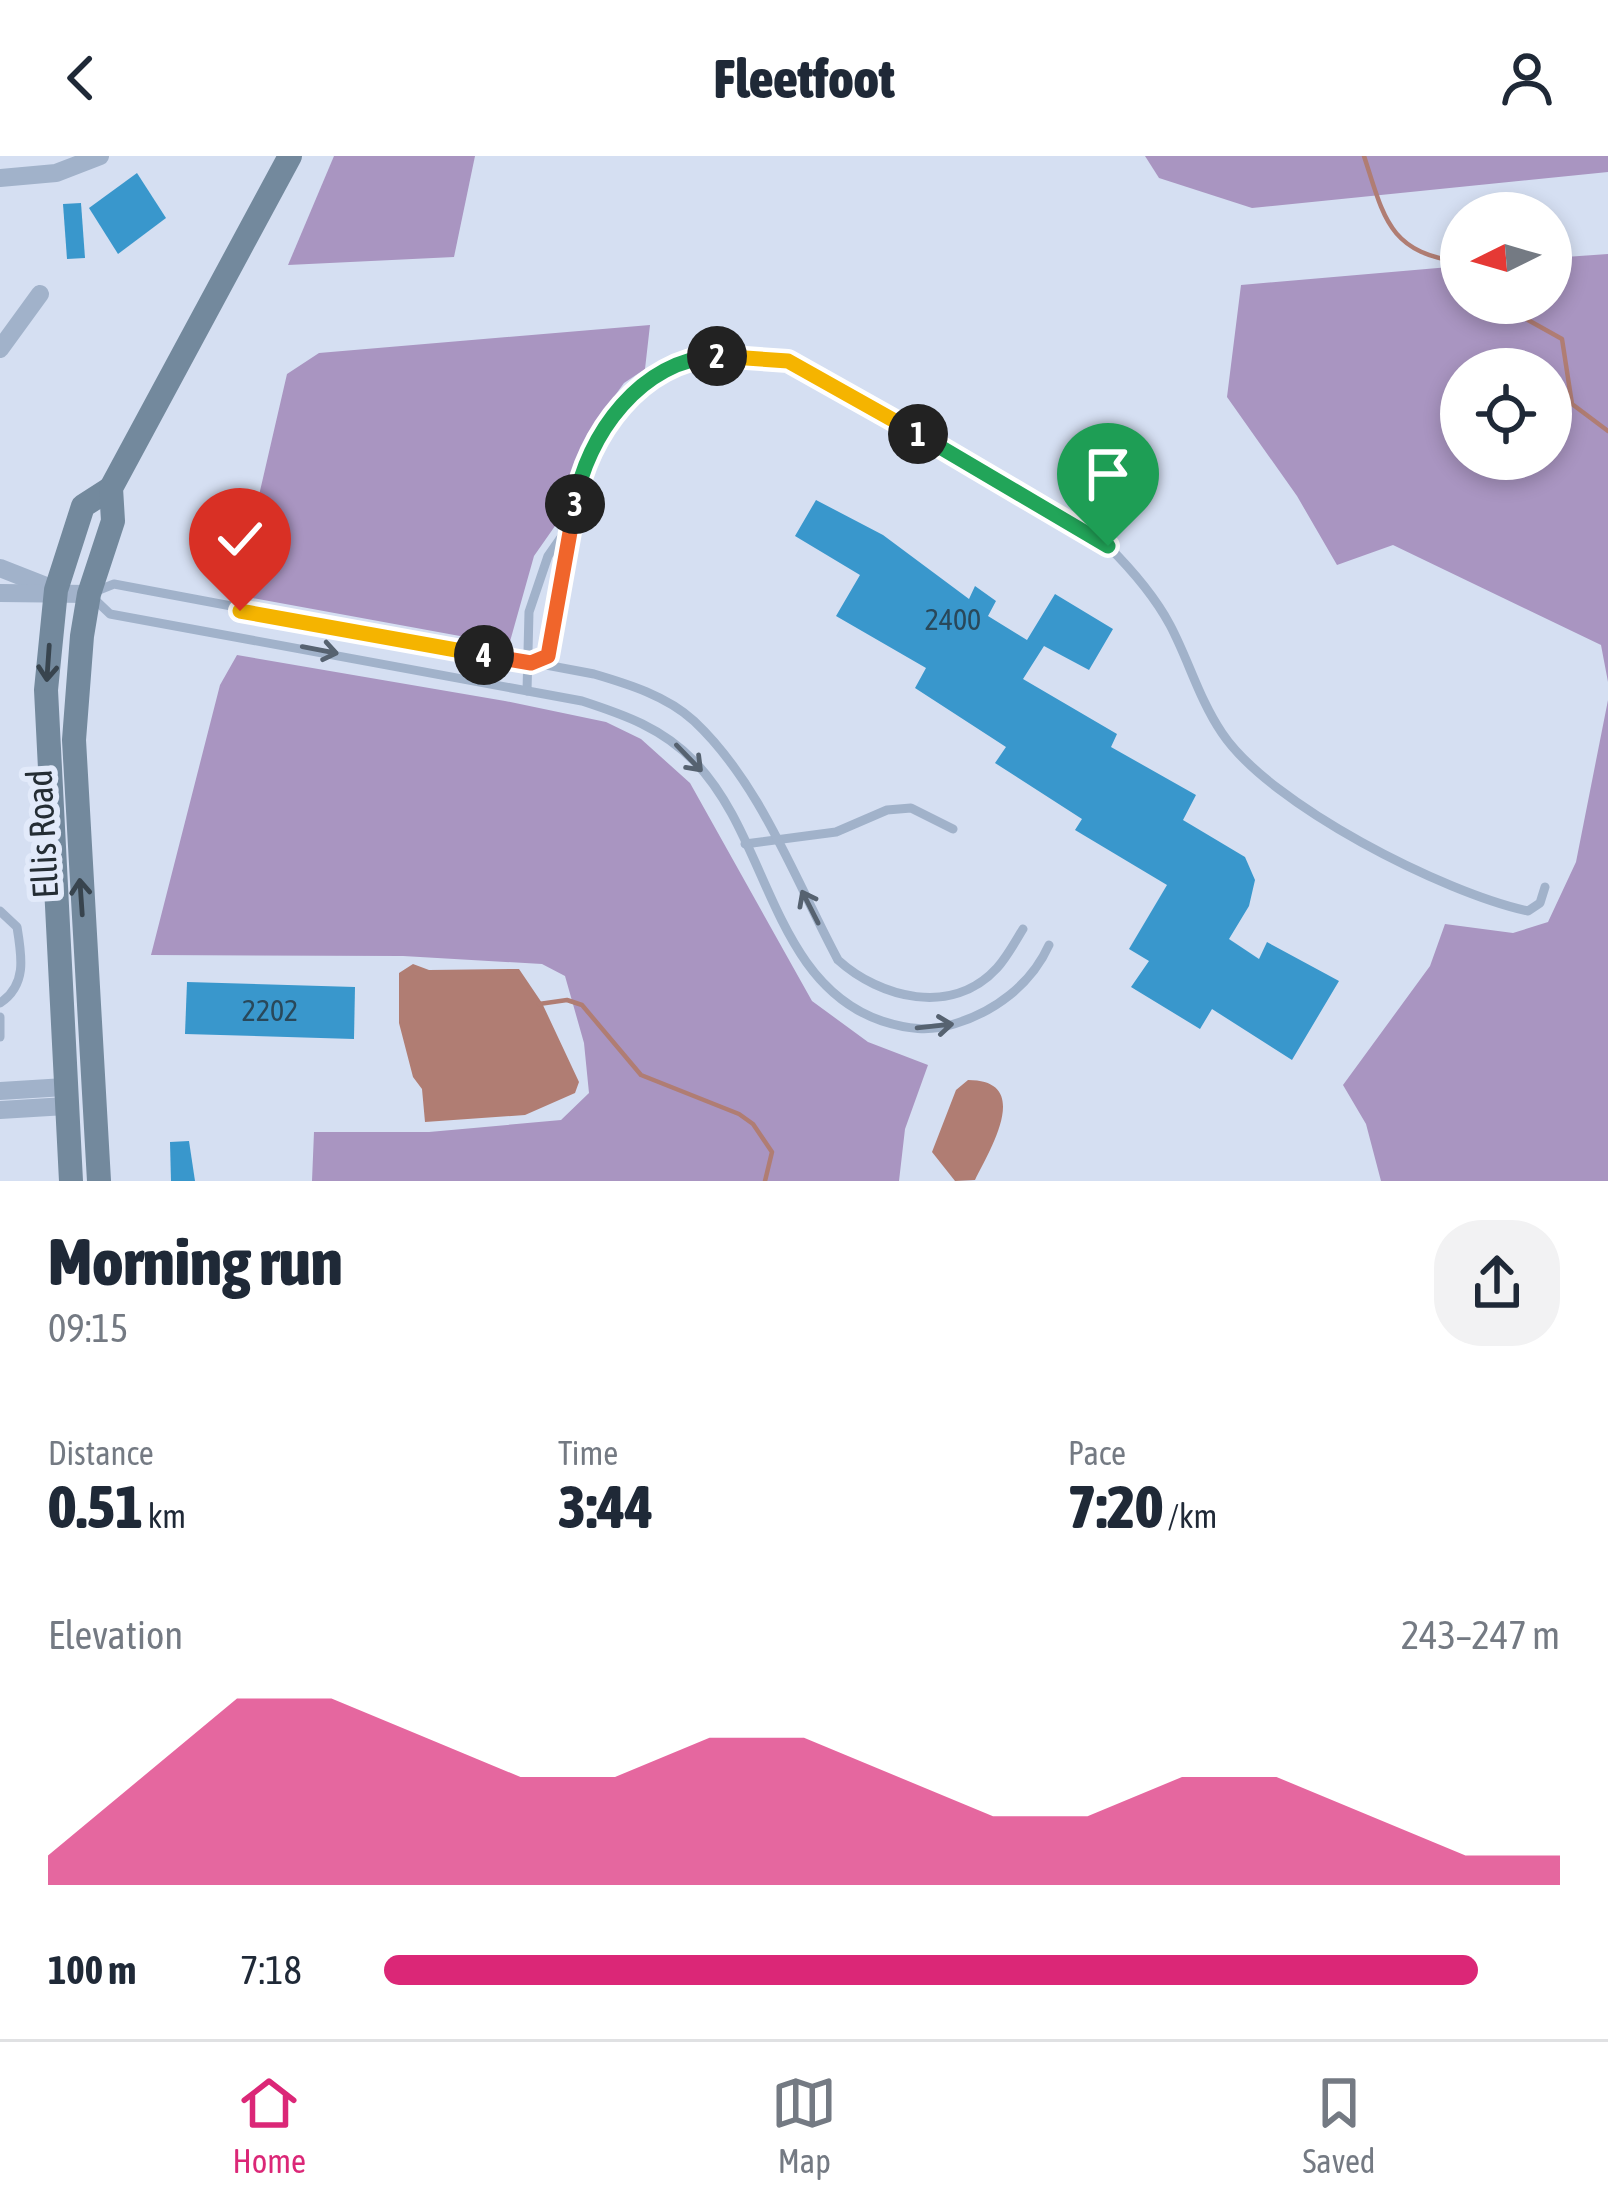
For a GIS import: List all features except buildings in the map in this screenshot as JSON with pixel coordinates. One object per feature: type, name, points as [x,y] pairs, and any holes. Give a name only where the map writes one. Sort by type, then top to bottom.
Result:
[{"type":"main road","name":"Ellis Road","points":[[71,1181],[46,690],[56,590],[83,506],[111,488],[290,156]]},
{"type":"main road","name":"Ellis Road","points":[[99,1181],[74,740],[89,594],[113,520],[111,488]]},
{"type":"main road","points":[[56,947],[69,960],[84,1070],[95,1094]]},
{"type":"main road","points":[[66,1096],[79,1108],[88,1181]]},
{"type":"street","points":[[0,178],[56,173],[100,156]]},
{"type":"street","points":[[0,350],[40,294]]},
{"type":"street","points":[[0,568],[16,570],[56,590]]},
{"type":"street","points":[[0,593],[56,590],[89,594]]},
{"type":"street","points":[[0,1091],[66,1096]]},
{"type":"street","points":[[0,1110],[66,1096]]},
{"type":"lane","points":[[531,663],[548,656],[579,478],[593,444],[643,387],[671,368],[707,356],[788,361],[832,381],[1108,546],[1140,578],[1172,627],[1193,684],[1225,737],[1272,787],[1451,887],[1528,911],[1540,903],[1544,887]]},
{"type":"lane","points":[[527,691],[529,612],[548,556],[572,521]]},
{"type":"lane","points":[[1023,929],[996,970],[965,990],[928,998],[879,989],[838,960],[730,762],[692,718],[641,688],[114,584],[89,594],[110,614],[527,691],[630,716],[666,736],[697,764],[816,979],[855,1011],[932,1031],[978,1017],[1017,988],[1049,945]]},
{"type":"lane","points":[[745,844],[773,836],[836,832],[887,810],[911,808],[952,829]]},
{"type":"lane","points":[[0,911],[17,927],[21,972],[15,992],[0,1004]]},
{"type":"lane","points":[[0,1017],[0,1037]]},
{"type":"shaded area","points":[[334,156],[475,156],[454,257],[288,265]]},
{"type":"shaded area","points":[[1145,156],[1608,156],[1608,172],[1252,208],[1159,178]]},
{"type":"shaded area","points":[[1608,254],[1608,682],[1601,645],[1393,545],[1337,565],[1297,496],[1227,397],[1241,285],[1440,268],[1440,324],[1572,324],[1572,257]]},
{"type":"shaded area","points":[[650,325],[645,369],[624,383],[588,433],[555,526],[534,556],[509,645],[236,595],[287,374],[319,353]]},
{"type":"shaded area","points":[[237,655],[606,722],[641,739],[690,783],[812,1001],[868,1042],[928,1065],[905,1129],[899,1181],[312,1181],[314,1132],[429,1132],[561,1120],[589,1093],[584,1043],[565,976],[542,964],[403,956],[151,955],[220,685]]},
{"type":"shaded area","points":[[1608,700],[1608,1181],[1381,1181],[1366,1124],[1343,1085],[1430,966],[1445,924],[1513,933],[1548,922],[1576,862]]},
{"type":"shaded area","points":[[413,964],[429,970],[519,969],[542,1003],[579,1082],[575,1093],[525,1115],[425,1122],[422,1089],[413,1077],[399,1023],[399,973]]},
{"type":"shaded area","points":[[968,1080],[988,1083],[999,1092],[1002,1119],[975,1180],[955,1181],[932,1152],[956,1090]]},
{"type":"waterway","points":[[1364,156],[1393,228],[1418,250],[1440,258]]},
{"type":"waterway","points":[[1535,324],[1562,339],[1572,404],[1608,431]]},
{"type":"waterway","points":[[539,1004],[567,1000],[582,1005],[641,1075],[753,1124],[772,1152],[765,1181]]},
{"type":"route","points":[[240,611],[531,663],[548,656],[579,478],[593,444],[616,411],[643,387],[671,368],[707,356],[788,361],[832,381],[1108,546]]}]
